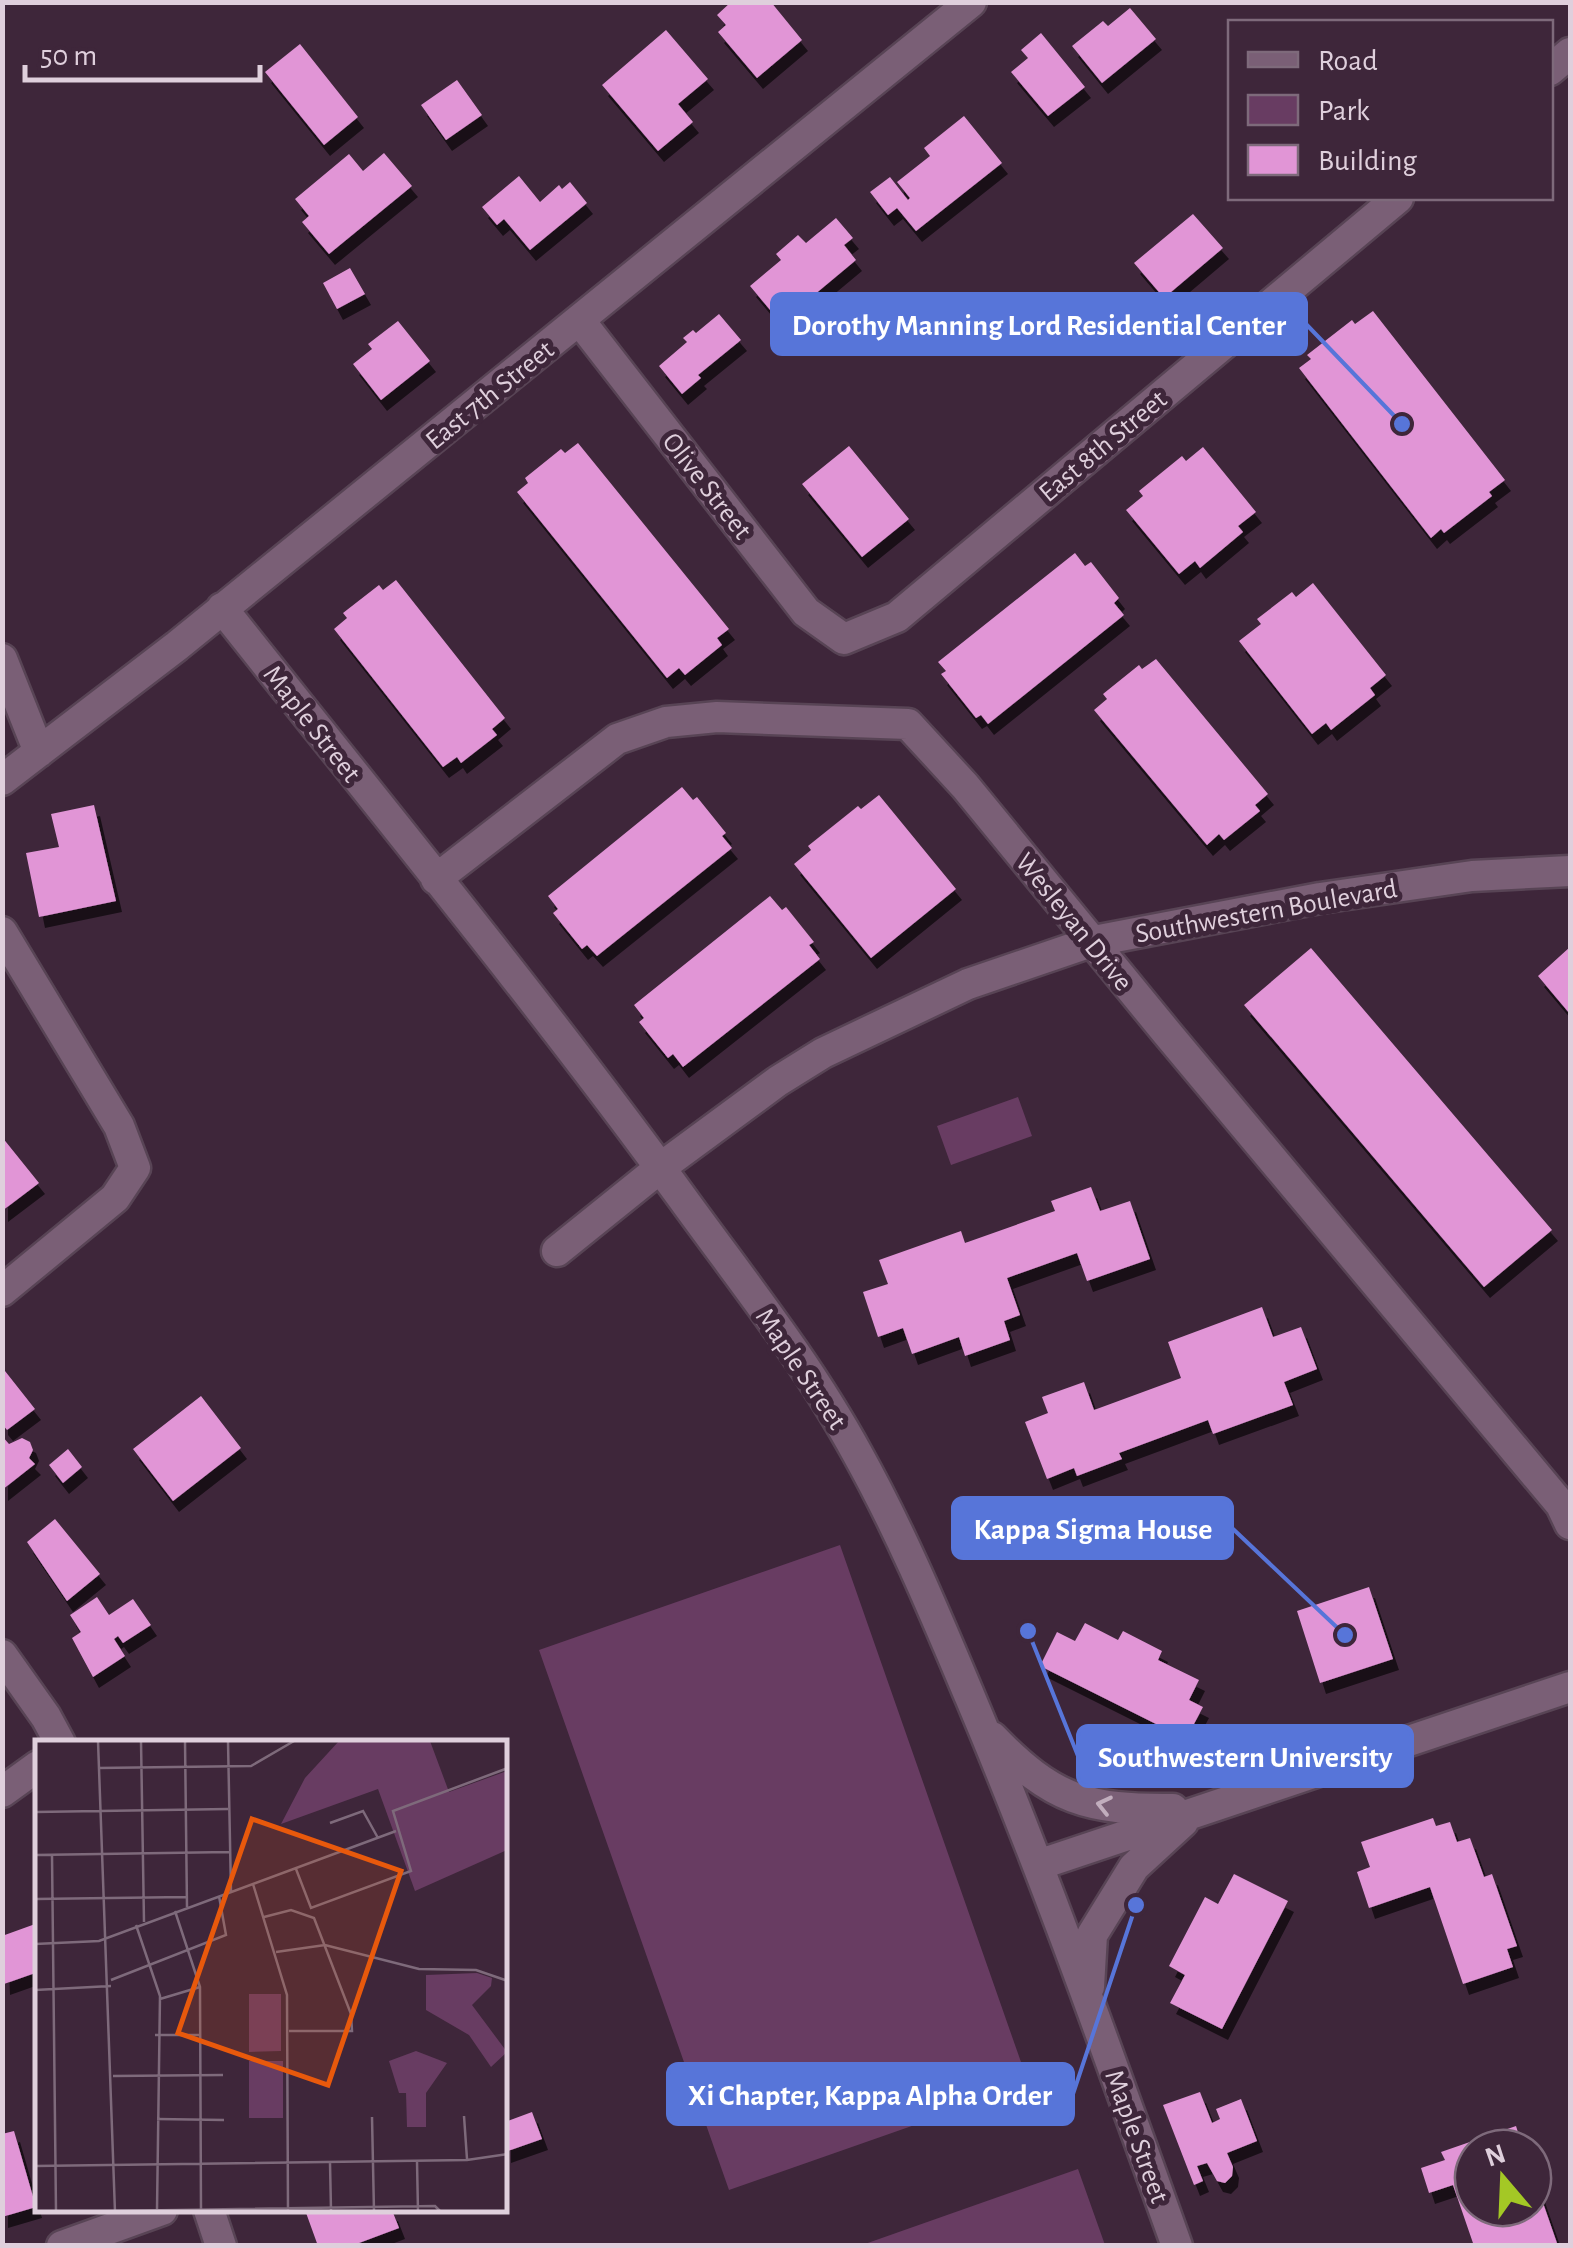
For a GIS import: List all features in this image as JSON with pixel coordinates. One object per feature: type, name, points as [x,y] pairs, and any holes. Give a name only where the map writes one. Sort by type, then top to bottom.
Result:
[{"type":"street","name":"East 7th Street","points":[[2,780],[580,321],[971,2]]},
{"type":"street","name":"East 8th Street","points":[[844,640],[896,616],[1396,200]]},
{"type":"street","name":"Olive Street","points":[[580,321],[806,612],[844,640]]},
{"type":"street","name":"Maple Street","points":[[222,608],[558,1030],[818,1387],[854,1448],[901,1534],[982,1725],[1038,1865],[1177,2246]]},
{"type":"street","points":[[2,659],[39,752]]},
{"type":"street","name":"Wesleyan Drive","points":[[436,879],[617,738],[666,722],[717,718],[908,724],[965,786],[1166,1034],[1561,1505],[1570,1524]]},
{"type":"street","name":"Southwestern Boulevard","points":[[557,1251],[778,1081],[823,1053],[968,984],[1094,941],[1320,898],[1472,876],[1570,871]]},
{"type":"street","points":[[2,932],[119,1126],[135,1168],[115,1198],[2,1291]]},
{"type":"street","points":[[2,1655],[58,1740]]},
{"type":"street","points":[[1038,1865],[1570,1687]]},
{"type":"street","points":[[982,1725],[1024,1770],[1049,1788],[1122,1809],[1201,1808]]},
{"type":"street","points":[[2,1792],[35,1768]]},
{"type":"street","points":[[1088,2000],[1092,1935],[1134,1867],[1201,1808]]},
{"type":"street","points":[[62,2246],[154,2213]]},
{"type":"street","points":[[210,2213],[222,2246]]},
{"type":"green space","points":[[1018,1097],[1032,1136],[951,1165],[937,1126]]},
{"type":"green space","points":[[840,1545],[1029,2085],[729,2190],[539,1650]]},
{"type":"green space","points":[[1078,2169],[1105,2245],[862,2245]]},
{"type":"building","points":[[731,2],[771,2],[802,40],[757,78],[718,32],[726,25],[717,15]]},
{"type":"building","points":[[1130,8],[1156,39],[1102,83],[1072,46],[1103,21],[1108,26]]},
{"type":"building","points":[[666,30],[708,79],[678,104],[693,122],[658,151],[602,85]]},
{"type":"building","points":[[1041,33],[1085,87],[1048,116],[1011,72],[1028,58],[1021,50]]},
{"type":"building","points":[[300,44],[358,117],[324,145],[265,72]]},
{"type":"building","points":[[457,80],[482,115],[446,140],[421,105]]},
{"type":"building","points":[[964,116],[1002,163],[916,231],[897,208],[888,215],[870,192],[890,177],[908,200],[897,182],[930,156],[924,148]]},
{"type":"building","points":[[384,153],[412,186],[329,254],[302,222],[309,216],[295,199],[349,154],[363,171]]},
{"type":"building","points":[[519,176],[540,202],[559,185],[562,189],[570,182],[587,203],[530,250],[504,219],[497,225],[482,207]]},
{"type":"building","points":[[1193,214],[1223,248],[1164,298],[1134,263]]},
{"type":"building","points":[[836,218],[853,238],[844,245],[856,260],[802,305],[798,300],[776,317],[750,286],[781,260],[776,254],[798,235],[806,243]]},
{"type":"building","points":[[350,268],[365,294],[337,309],[323,283]]},
{"type":"building","points":[[1373,311],[1505,480],[1489,492],[1492,496],[1444,533],[1441,529],[1431,538],[1299,368],[1311,359],[1307,355],[1352,320],[1355,324]]},
{"type":"building","points":[[719,314],[741,340],[698,375],[701,378],[682,394],[659,366],[687,342],[683,338],[693,330],[696,333]]},
{"type":"building","points":[[398,321],[430,361],[381,400],[353,364],[372,349],[368,344]]},
{"type":"building","points":[[578,443],[729,629],[717,638],[722,645],[685,675],[679,668],[667,678],[517,492],[528,483],[525,478],[561,449],[565,453]]},
{"type":"building","points":[[849,446],[909,519],[862,557],[802,484]]},
{"type":"building","points":[[1203,447],[1256,512],[1238,526],[1243,532],[1200,568],[1195,561],[1179,574],[1126,510],[1143,496],[1139,491],[1182,456],[1186,461]]},
{"type":"building","points":[[1075,553],[1085,566],[1091,562],[1119,598],[1114,603],[1124,615],[988,724],[981,715],[976,718],[941,674],[946,671],[938,662]]},
{"type":"building","points":[[396,580],[505,718],[492,729],[497,735],[461,763],[457,757],[443,767],[334,629],[347,618],[343,613],[379,585],[383,590]]},
{"type":"building","points":[[1313,583],[1386,675],[1370,688],[1375,695],[1331,730],[1326,723],[1312,734],[1239,641],[1261,624],[1257,619],[1292,592],[1296,597]]},
{"type":"building","points":[[1156,659],[1268,794],[1255,805],[1260,811],[1224,840],[1219,834],[1207,845],[1094,710],[1107,699],[1103,694],[1139,665],[1142,669]]},
{"type":"building","points":[[682,787],[693,800],[697,797],[726,833],[722,836],[732,848],[597,956],[587,945],[582,949],[553,913],[558,909],[548,896]]},
{"type":"building","points":[[879,795],[956,889],[871,958],[794,864],[811,850],[808,846],[858,806],[861,809]]},
{"type":"building","points":[[94,805],[116,901],[39,917],[26,853],[59,847],[51,814]]},
{"type":"building","points":[[770,896],[782,910],[786,907],[814,942],[809,945],[820,959],[683,1067],[673,1054],[668,1058],[639,1022],[644,1018],[634,1005]]},
{"type":"building","points":[[1570,947],[1570,1014],[1538,976]]},
{"type":"building","points":[[1311,948],[1552,1230],[1484,1287],[1244,1005]]},
{"type":"building","points":[[2,1137],[39,1183],[2,1211]]},
{"type":"building","points":[[1091,1187],[1100,1211],[1130,1201],[1150,1259],[1087,1281],[1077,1253],[1007,1278],[1020,1315],[1004,1321],[1010,1340],[965,1356],[959,1337],[912,1354],[903,1328],[878,1337],[863,1292],[888,1284],[879,1260],[961,1231],[965,1243],[1055,1211],[1051,1201]]},
{"type":"building","points":[[1262,1307],[1273,1337],[1301,1327],[1317,1369],[1284,1382],[1293,1405],[1213,1434],[1208,1420],[1119,1453],[1122,1459],[1077,1476],[1074,1468],[1047,1479],[1025,1422],[1048,1413],[1042,1397],[1084,1382],[1094,1410],[1181,1378],[1168,1342]]},
{"type":"building","points":[[5,1371],[35,1409],[7,1430],[2,1424]]},
{"type":"building","points":[[201,1396],[241,1448],[173,1501],[133,1449]]},
{"type":"building","points":[[2,1436],[9,1444],[22,1438],[30,1442],[33,1450],[29,1458],[35,1464],[2,1490]]},
{"type":"building","points":[[68,1449],[82,1467],[63,1483],[49,1465]]},
{"type":"building","points":[[55,1519],[100,1574],[67,1601],[27,1542]]},
{"type":"building","points":[[1369,1587],[1393,1659],[1320,1683],[1297,1611]]},
{"type":"building","points":[[97,1597],[109,1615],[133,1599],[151,1625],[123,1643],[118,1636],[114,1639],[125,1656],[93,1677],[72,1638],[81,1632],[70,1615]]},
{"type":"building","points":[[1085,1623],[1118,1640],[1123,1631],[1162,1651],[1158,1660],[1199,1680],[1189,1700],[1203,1707],[1186,1739],[1040,1666],[1057,1632],[1075,1641]]},
{"type":"building","points":[[1433,1818],[1436,1826],[1450,1822],[1457,1842],[1470,1838],[1484,1877],[1492,1874],[1517,1946],[1507,1949],[1513,1967],[1463,1984],[1430,1887],[1369,1908],[1357,1872],[1370,1867],[1361,1842]]},
{"type":"building","points":[[1234,1874],[1288,1901],[1222,2029],[1170,2003],[1185,1975],[1169,1966],[1205,1897],[1218,1904]]},
{"type":"building","points":[[35,1924],[35,1973],[4,1984],[2,1936]]},
{"type":"building","points":[[1200,2092],[1212,2123],[1220,2119],[1216,2109],[1241,2099],[1257,2141],[1227,2153],[1233,2167],[1232,2176],[1225,2183],[1217,2181],[1207,2163],[1197,2166],[1203,2181],[1194,2185],[1163,2105]]},
{"type":"building","points":[[532,2112],[542,2139],[508,2151],[508,2121]]},
{"type":"building","points":[[14,2131],[35,2207],[2,2217],[2,2134]]},
{"type":"building","points":[[1453,2148],[1453,2185],[1429,2193],[1421,2168],[1445,2160],[1441,2152]]},
{"type":"building","points":[[306,2213],[393,2213],[399,2228],[351,2246],[318,2246]]},
{"type":"building","points":[[1468,2228],[1552,2228],[1558,2246],[1474,2246]]},
{"type":"place","name":"Dorothy Manning Lord Residential Center","points":[[1402,424]]},
{"type":"place","name":"Southwestern University","points":[[1028,1631]]},
{"type":"place","name":"Kappa Sigma House","points":[[1345,1635]]},
{"type":"place","name":"Xi Chapter, Kappa Alpha Order","points":[[1136,1905]]}]
